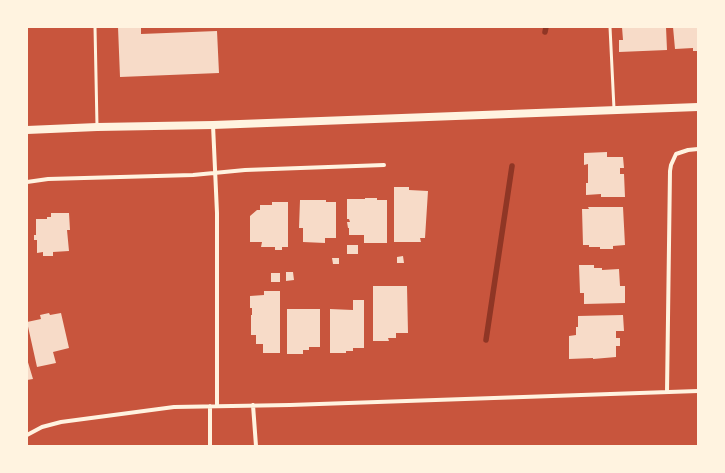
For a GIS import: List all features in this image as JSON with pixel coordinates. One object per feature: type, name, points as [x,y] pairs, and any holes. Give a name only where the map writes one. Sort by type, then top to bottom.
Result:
[{"type":"main road","points":[[27,130],[213,125],[698,107]]},
{"type":"street","points":[[213,125],[217,213],[217,406]]},
{"type":"street","points":[[667,392],[671,165],[676,154],[688,150],[698,149]]},
{"type":"street","points":[[27,182],[194,175],[245,170],[384,165]]},
{"type":"street","points":[[27,435],[42,427],[70,420],[174,407],[698,391]]},
{"type":"street","points":[[253,405],[256,446]]},
{"type":"street","points":[[210,406],[210,446]]},
{"type":"lane","points":[[95,27],[97,128]]},
{"type":"lane","points":[[610,27],[614,110]]},
{"type":"building","points":[[118,27],[141,27],[141,34],[217,31],[219,73],[120,77]]},
{"type":"building","points":[[622,27],[666,27],[667,50],[619,52],[619,40],[623,40]]},
{"type":"building","points":[[673,27],[698,27],[698,51],[693,51],[693,48],[675,49]]},
{"type":"building","points":[[607,152],[607,157],[623,157],[624,168],[620,168],[620,174],[624,174],[625,197],[601,197],[601,194],[586,195],[586,183],[588,183],[588,164],[584,165],[584,153]]},
{"type":"building","points":[[394,187],[409,187],[409,190],[428,191],[425,238],[420,238],[421,242],[394,242]]},
{"type":"building","points":[[365,198],[387,200],[387,243],[364,243],[364,235],[349,235],[347,222],[350,222],[349,219],[347,219],[347,199]]},
{"type":"building","points":[[300,200],[326,200],[326,202],[336,202],[336,238],[325,238],[325,243],[303,242],[303,228],[299,228]]},
{"type":"building","points":[[272,202],[288,202],[288,247],[282,247],[282,250],[275,250],[275,247],[261,247],[262,242],[250,242],[250,216],[257,210],[260,210],[260,205],[272,205]]},
{"type":"building","points":[[588,207],[623,207],[625,245],[613,246],[613,249],[600,249],[600,247],[589,247],[589,245],[583,245],[582,209],[589,209]]},
{"type":"building","points":[[51,213],[69,213],[70,230],[67,230],[69,251],[53,252],[53,256],[43,256],[43,252],[37,253],[37,240],[34,240],[34,235],[36,235],[36,219],[47,219],[47,217],[51,217]]},
{"type":"building","points":[[347,245],[358,245],[358,254],[347,254]]},
{"type":"building","points":[[403,256],[404,263],[397,263],[397,257]]},
{"type":"building","points":[[332,258],[339,258],[339,264],[333,264]]},
{"type":"building","points":[[579,265],[594,265],[594,268],[602,268],[602,270],[619,269],[620,286],[625,286],[625,303],[584,304],[584,293],[580,293]]},
{"type":"building","points":[[286,272],[293,272],[294,280],[286,281]]},
{"type":"building","points":[[271,273],[280,273],[280,282],[271,282]]},
{"type":"building","points":[[373,286],[407,286],[408,333],[396,333],[396,338],[388,338],[389,341],[373,341]]},
{"type":"building","points":[[264,291],[280,291],[280,353],[263,353],[263,344],[256,344],[256,335],[251,335],[252,308],[250,308],[250,296],[264,295]]},
{"type":"building","points":[[353,300],[364,300],[364,348],[353,348],[353,351],[346,351],[346,353],[330,353],[330,309],[353,310]]},
{"type":"building","points":[[287,309],[320,309],[320,347],[309,347],[309,350],[303,350],[303,354],[287,354]]},
{"type":"building","points":[[49,313],[50,315],[61,313],[69,348],[53,352],[56,363],[37,367],[27,322],[41,319],[40,315]]},
{"type":"building","points":[[623,315],[624,331],[616,331],[616,338],[620,338],[620,346],[616,346],[616,357],[569,359],[569,336],[576,335],[578,316]]},
{"type":"building","points":[[27,359],[33,379],[27,380]]},
{"type":"waterway","points":[[545,32],[546,27]]},
{"type":"waterway","points":[[486,340],[512,166]]}]
